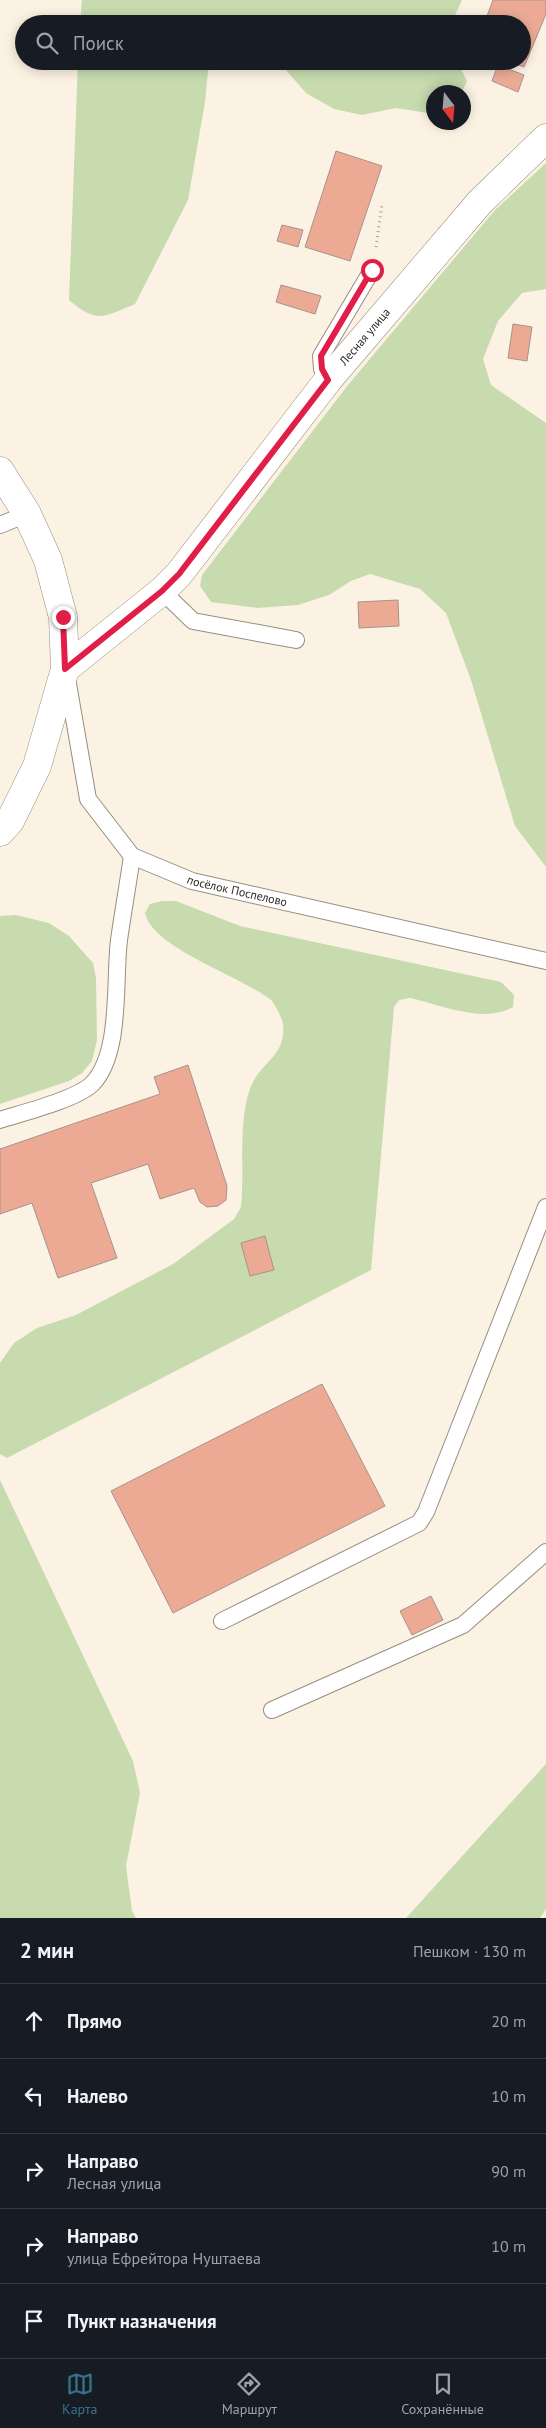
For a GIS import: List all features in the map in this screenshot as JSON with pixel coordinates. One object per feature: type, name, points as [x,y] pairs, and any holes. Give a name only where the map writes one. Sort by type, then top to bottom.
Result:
[{"type":"street","name":"Лесная улица","points":[[65,669],[162,591],[179,574],[328,380],[480,202],[546,138]]},
{"type":"street","points":[[0,471],[27,514],[48,560],[63,617],[65,669],[37,766],[10,821],[0,832]]},
{"type":"lane","points":[[328,380],[322,369],[321,356],[372,270]]},
{"type":"lane","points":[[0,525],[27,514]]},
{"type":"lane","points":[[162,591],[193,621],[296,640]]},
{"type":"lane","name":"посёлок Поспелово","points":[[65,669],[88,799],[132,856],[192,881],[546,961]]},
{"type":"lane","points":[[0,1120],[74,1094],[92,1085],[103,1069],[111,1042],[119,941],[132,856]]},
{"type":"lane","points":[[222,1621],[419,1524],[426,1512],[546,1206]]},
{"type":"lane","points":[[272,1710],[463,1625],[546,1552]]},
{"type":"path","points":[[372,270],[382,204]]},
{"type":"green space","points":[[82,0],[462,0],[455,15],[81,15]]},
{"type":"green space","points":[[78,70],[208,70],[205,102],[188,200],[135,304],[100,316],[87,313],[69,300]]},
{"type":"green space","points":[[286,70],[462,70],[467,81],[465,85],[426,85],[426,113],[396,108],[362,115],[334,109],[306,93]]},
{"type":"green space","points":[[546,163],[546,289],[522,293],[498,321],[483,359],[491,385],[546,423],[546,867],[515,826],[471,680],[446,613],[420,589],[370,574],[351,581],[329,595],[298,605],[257,608],[211,602],[200,586],[202,575],[348,385],[495,210]]},
{"type":"green space","points":[[162,901],[176,901],[240,926],[501,982],[514,995],[513,1007],[502,1012],[489,1014],[462,1012],[410,998],[399,1000],[394,1007],[371,1270],[7,1458],[0,1454],[0,1363],[14,1343],[37,1328],[76,1315],[173,1264],[234,1219],[241,1207],[243,1126],[248,1095],[258,1074],[278,1050],[283,1034],[283,1024],[271,1000],[258,991],[181,950],[151,926],[145,913],[150,904]]},
{"type":"green space","points":[[16,915],[49,923],[69,936],[93,963],[96,978],[97,1040],[92,1061],[82,1073],[69,1081],[0,1104],[0,916]]},
{"type":"green space","points":[[0,1480],[133,1761],[140,1793],[126,1866],[132,1911],[136,1918],[0,1918]]},
{"type":"green space","points":[[546,1764],[546,1909],[540,1918],[406,1918]]},
{"type":"building","points":[[493,0],[546,0],[546,14],[531,50],[531,15],[487,15]]},
{"type":"building","points":[[496,70],[511,70],[524,75],[518,92],[492,81]]},
{"type":"building","points":[[336,151],[382,166],[350,261],[305,247]]},
{"type":"building","points":[[282,225],[303,230],[298,247],[277,241]]},
{"type":"building","points":[[281,285],[321,296],[315,314],[276,302]]},
{"type":"building","points":[[513,324],[532,327],[527,361],[508,358]]},
{"type":"building","points":[[398,600],[399,626],[359,628],[358,602]]},
{"type":"building","points":[[188,1065],[227,1186],[226,1200],[218,1206],[207,1207],[200,1202],[194,1188],[160,1199],[148,1164],[91,1183],[117,1258],[58,1278],[32,1203],[0,1214],[0,1149],[160,1094],[154,1077]]},
{"type":"building","points":[[265,1236],[274,1270],[250,1276],[241,1243]]},
{"type":"building","points":[[322,1384],[385,1506],[173,1613],[111,1491]]},
{"type":"building","points":[[431,1596],[443,1620],[412,1635],[400,1611]]},
{"type":"route","points":[[63,617],[65,669],[162,591],[179,574],[328,380],[322,369],[321,356],[372,270]]}]
